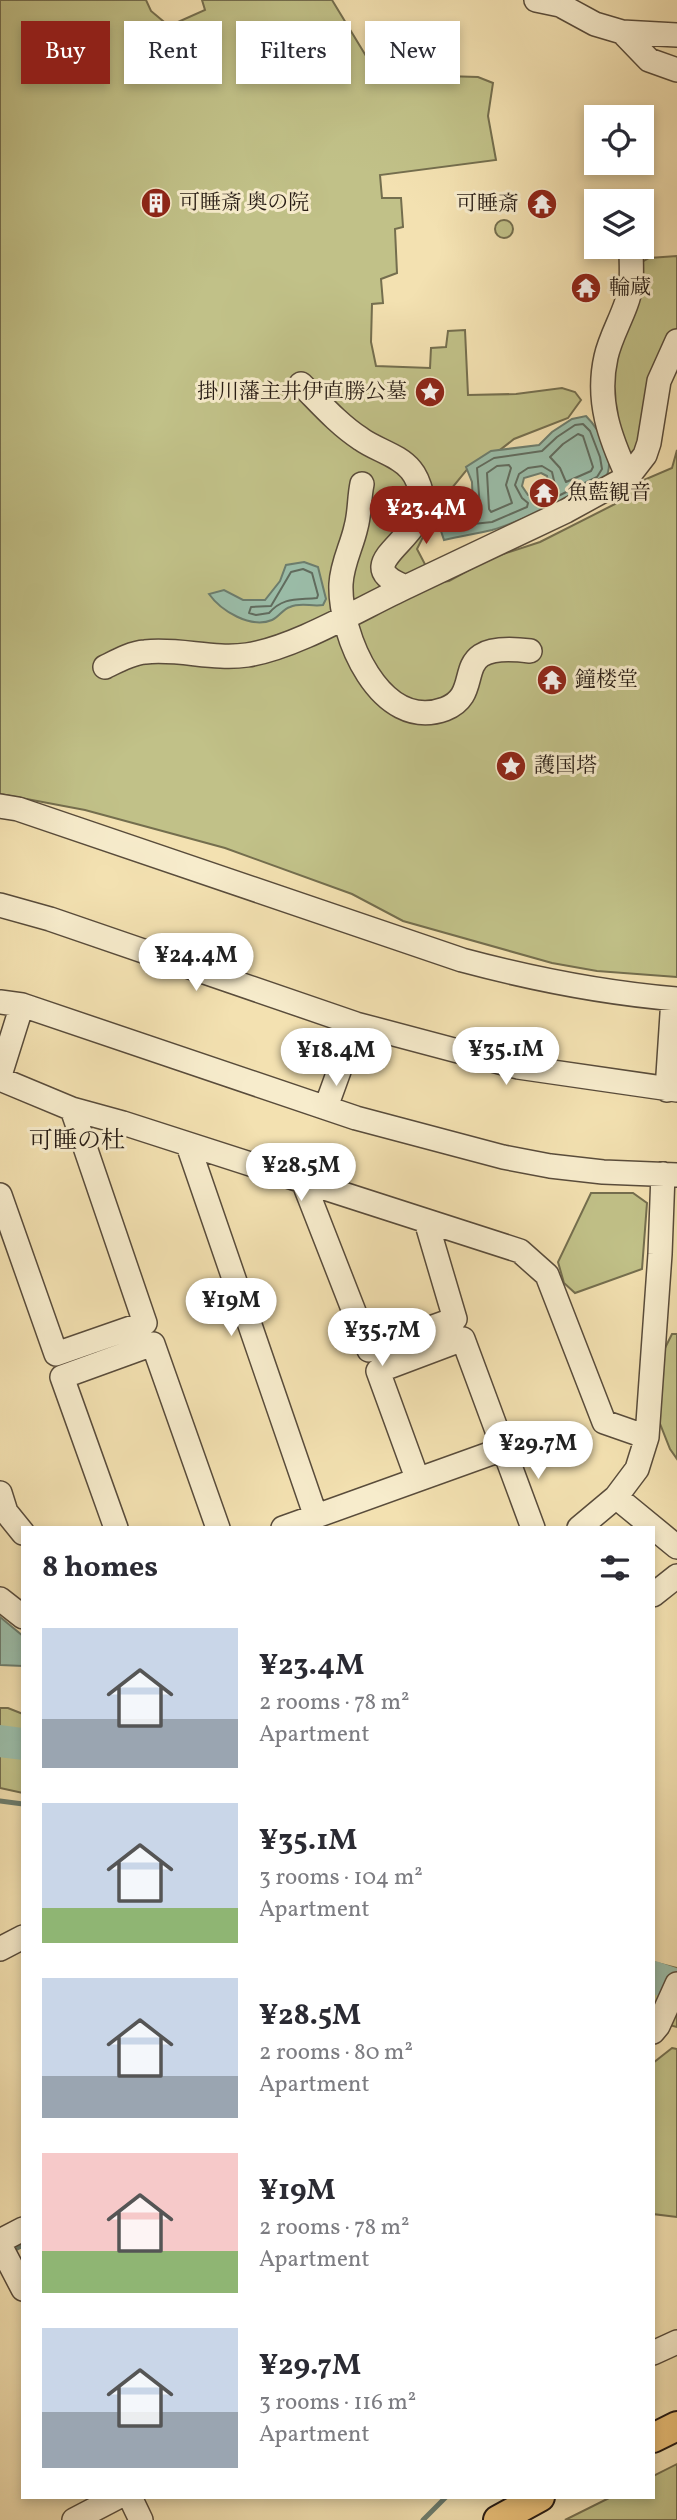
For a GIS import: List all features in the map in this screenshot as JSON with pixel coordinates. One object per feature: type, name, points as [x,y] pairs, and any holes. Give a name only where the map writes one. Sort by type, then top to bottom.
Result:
[{"type":"main road","points":[[655,2437],[677,2426]]},
{"type":"main road","points":[[504,2510],[534,2499]]},
{"type":"street","points":[[536,0],[560,2],[595,24],[622,32],[677,35]]},
{"type":"street","points":[[622,32],[649,60],[677,70]]},
{"type":"street","points":[[628,477],[610,439],[605,417],[604,392],[606,358],[631,287],[631,259]]},
{"type":"street","points":[[105,667],[142,652],[228,656],[249,655],[273,649],[555,516],[628,477],[645,455],[659,381],[677,341]]},
{"type":"street","points":[[301,384],[344,426],[400,461],[411,470],[417,480],[422,510],[405,538],[383,562],[381,569],[390,581],[406,587]]},
{"type":"street","points":[[362,484],[357,526],[342,574],[343,605],[361,662],[369,679],[381,693],[403,708],[430,713],[448,708],[463,696],[471,666],[478,657],[497,650],[530,651]]},
{"type":"street","points":[[0,806],[18,809],[462,960],[533,979],[675,999],[672,1090],[518,1067],[356,1024],[0,905]]},
{"type":"street","points":[[581,1526],[617,1497],[637,1469],[647,1437],[669,1255],[670,1174],[603,1172],[503,1157],[356,1118],[11,1004],[0,1077],[72,1109],[520,1251],[547,1275],[604,1422],[647,1437]]},
{"type":"street","points":[[326,1107],[356,1024]]},
{"type":"street","points":[[0,1195],[56,1354],[145,1323],[72,1109]]},
{"type":"street","points":[[188,1145],[316,1517]]},
{"type":"street","points":[[303,1181],[369,1350],[455,1319],[426,1221]]},
{"type":"street","points":[[417,1478],[378,1371],[463,1339],[532,1526]]},
{"type":"street","points":[[115,1526],[62,1377],[153,1344],[217,1526]]},
{"type":"street","points":[[289,1526],[503,1449]]},
{"type":"street","points":[[0,1493],[6,1512],[21,1531]]},
{"type":"street","points":[[617,1497],[652,1526]]},
{"type":"street","points":[[655,1529],[677,1547]]},
{"type":"street","points":[[655,1593],[677,1576]]},
{"type":"street","points":[[0,1598],[21,1615]]},
{"type":"street","points":[[0,1949],[21,1938]]},
{"type":"street","points":[[655,2029],[677,1984]]},
{"type":"street","points":[[21,2230],[0,2243],[21,2285]]},
{"type":"street","points":[[655,2352],[677,2342]]},
{"type":"street","points":[[74,2520],[114,2499]]},
{"type":"street","points":[[131,2499],[141,2520]]},
{"type":"green space","points":[[0,0],[146,0],[151,11],[163,21],[124,21],[124,84],[222,84],[222,21],[180,21],[205,10],[202,0],[332,0],[345,21],[236,21],[236,84],[351,84],[351,31],[365,54],[365,84],[460,84],[460,76],[478,77],[493,83],[488,116],[496,160],[380,175],[382,198],[401,198],[403,227],[395,229],[397,273],[381,279],[383,303],[372,304],[371,342],[376,366],[430,368],[431,348],[446,347],[448,331],[465,330],[468,395],[516,394],[562,388],[575,392],[581,400],[568,418],[514,439],[487,460],[469,467],[452,488],[435,495],[426,531],[417,549],[429,572],[408,587],[449,581],[491,558],[540,542],[621,501],[632,485],[672,468],[677,450],[677,977],[597,971],[552,963],[403,921],[352,894],[225,848],[85,810],[0,794]]},
{"type":"green space","points":[[500,220],[508,220],[513,229],[511,236],[500,238],[495,233],[495,225]]},
{"type":"green space","points":[[677,256],[677,329],[669,339],[644,446],[628,465],[617,439],[611,382],[642,262],[654,258]]},
{"type":"green space","points":[[591,1193],[633,1193],[647,1203],[642,1269],[575,1293],[564,1283],[558,1262]]},
{"type":"green space","points":[[672,1334],[677,1334],[677,1459],[670,1449],[655,1411],[659,1360]]},
{"type":"green space","points":[[0,1708],[8,1708],[21,1713],[21,1793],[0,1788]]},
{"type":"green space","points":[[655,1962],[677,1968],[677,2027],[655,2022]]},
{"type":"green space","points":[[672,2048],[677,2049],[677,2217],[655,2214],[655,2061]]},
{"type":"green space","points":[[677,2464],[677,2520],[565,2520],[607,2499],[655,2499],[655,2475]]},
{"type":"water","points":[[586,416],[601,437],[609,463],[605,479],[570,499],[492,530],[444,540],[441,531],[465,519],[473,509],[472,482],[466,467],[491,451],[539,445],[552,432],[572,419]],"holes":[[[541,473],[547,476],[548,486],[542,495],[528,495],[522,486],[524,478]]]},
{"type":"water","points":[[304,562],[318,567],[326,599],[323,605],[294,606],[285,609],[272,620],[255,622],[237,617],[209,594],[224,590],[243,600],[265,600],[280,581],[286,565]]},
{"type":"water","points":[[0,1617],[21,1634],[21,1666],[0,1665]]},
{"type":"waterway","points":[[0,1741],[21,1744]]},
{"type":"waterway","points":[[0,1801],[21,1804]]},
{"type":"waterway","points":[[655,1978],[677,1985]]},
{"type":"waterway","points":[[17,2248],[21,2246]]},
{"type":"waterway","points":[[423,2520],[444,2499]]},
{"type":"place","name":"可睡斎 奥の院","points":[[156,203]]},
{"type":"place","name":"可睡斎","points":[[542,204]]},
{"type":"place","name":"輪蔵","points":[[586,288]]},
{"type":"place","name":"掛川藩主井伊直勝公墓","points":[[430,392]]},
{"type":"place","name":"魚藍観音","points":[[544,493]]},
{"type":"place","name":"鐘楼堂","points":[[552,680]]},
{"type":"place","name":"護国塔","points":[[511,766]]},
{"type":"district","name":"可睡の杜","points":[[77,1142]]}]
